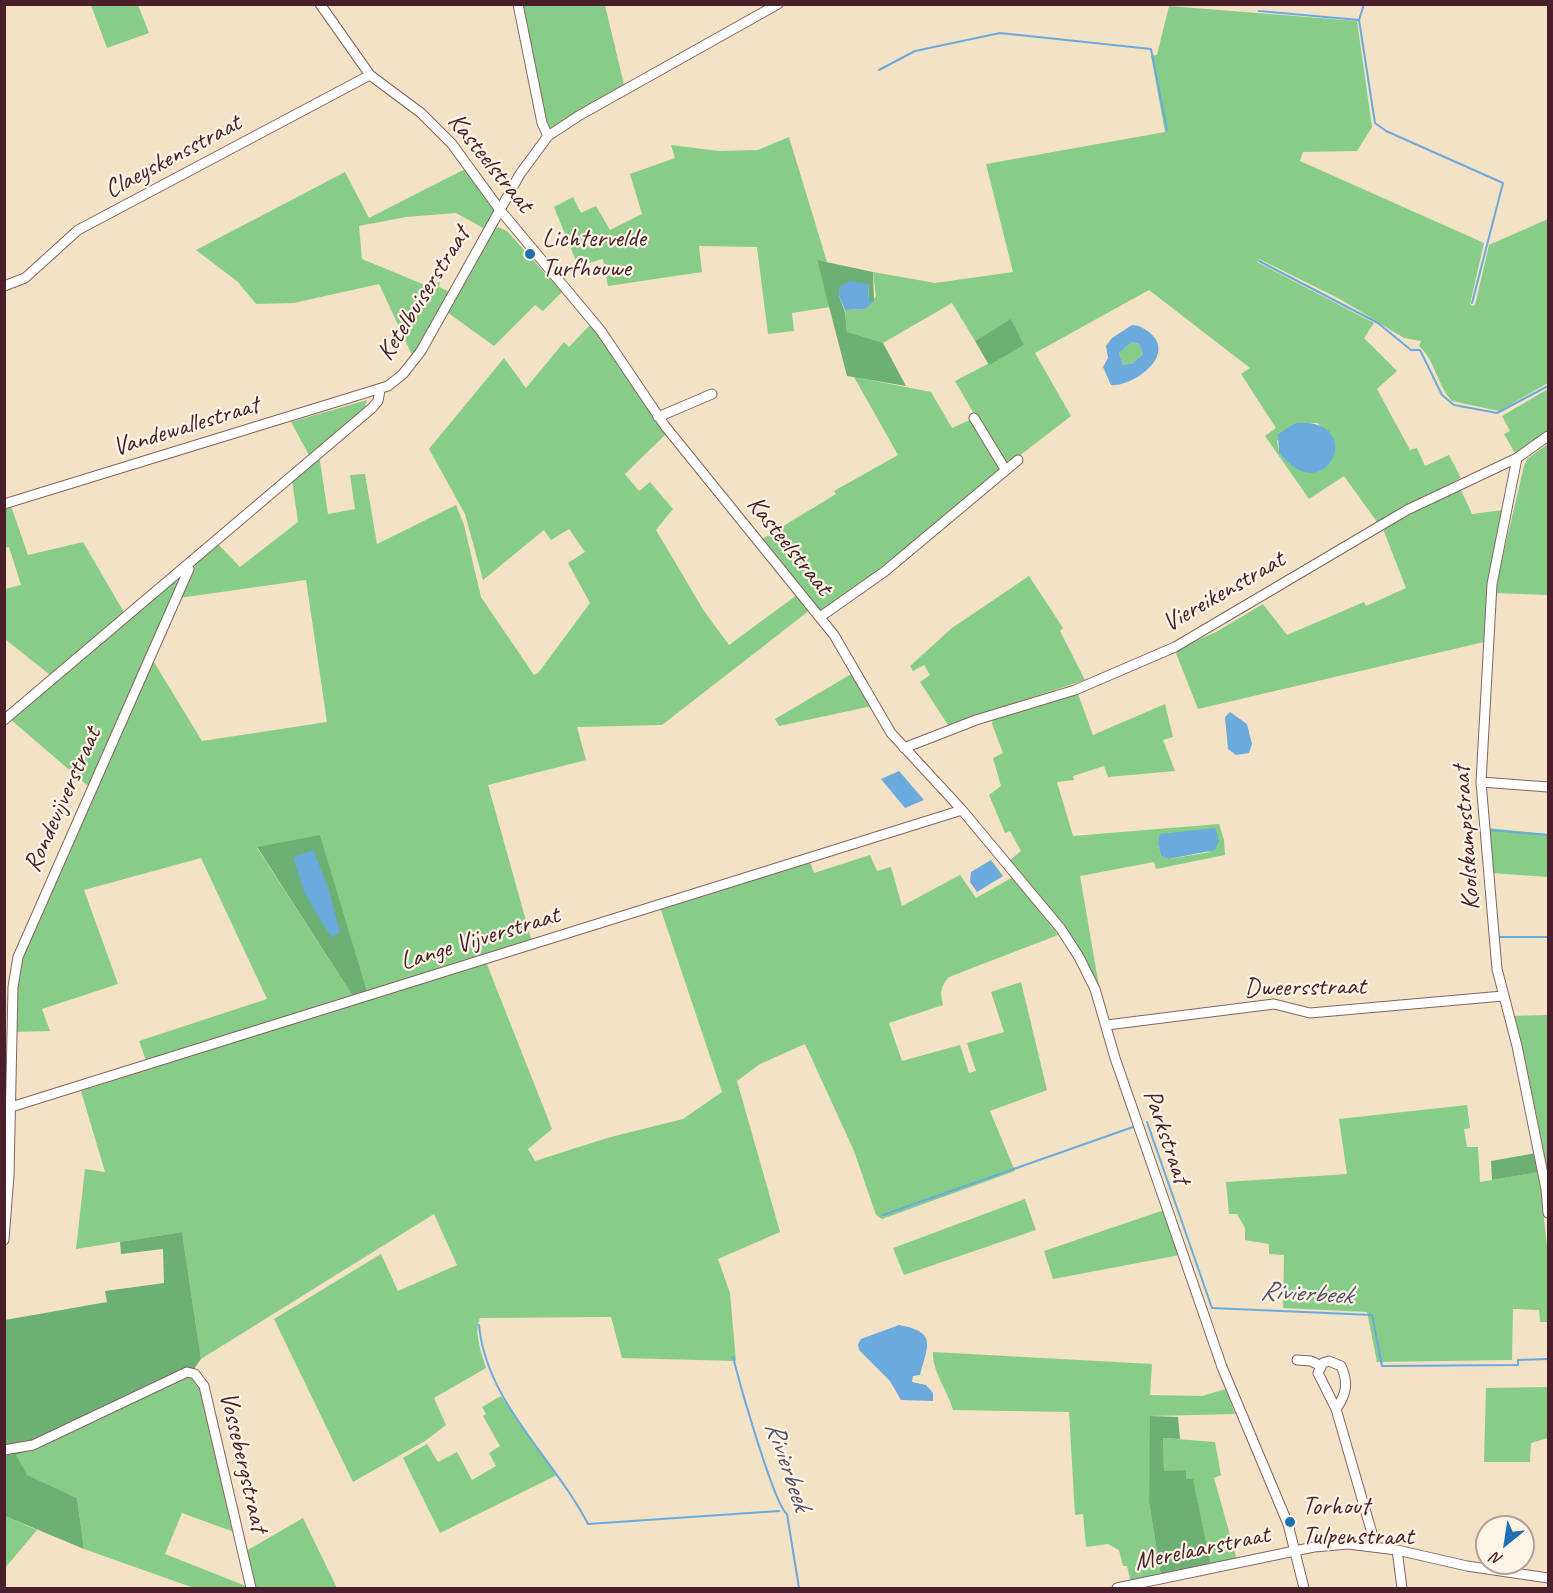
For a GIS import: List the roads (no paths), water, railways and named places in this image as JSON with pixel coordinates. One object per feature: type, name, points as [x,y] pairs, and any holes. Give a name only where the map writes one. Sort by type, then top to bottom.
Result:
[{"type":"street","name":"Kasteelstraat","points":[[320,4],[370,75],[421,112],[441,132],[500,210],[601,331],[658,417],[820,616],[848,655],[891,733],[904,748]]},
{"type":"street","points":[[518,4],[542,123],[548,136]]},
{"type":"street","name":"Ketelbuiserstraat","points":[[4,720],[372,408],[378,401],[380,390],[403,374],[421,351],[532,155],[548,136],[580,115],[778,4]]},
{"type":"street","name":"Claeyskensstraat","points":[[4,286],[25,278],[78,230],[370,75]]},
{"type":"street","name":"Vandewallestraat","points":[[4,504],[380,390]]},
{"type":"street","points":[[658,417],[712,394]]},
{"type":"street","points":[[974,418],[1005,470]]},
{"type":"street","name":"Viereikenstraat","points":[[904,748],[976,720],[1075,690],[1176,647],[1407,510],[1517,458],[1548,436]]},
{"type":"street","name":"Koolskampstraat","points":[[1517,458],[1492,585],[1481,782],[1497,969],[1517,1046],[1546,1189],[1548,1213]]},
{"type":"street","name":"Kasteelstraat","points":[[820,616],[892,566],[1018,460]]},
{"type":"street","name":"Rondevijverstraat","points":[[4,1240],[11,1107],[13,987],[22,945],[189,569],[187,566]]},
{"type":"street","name":"Parkstraat","points":[[904,748],[962,810],[1061,929],[1095,990],[1115,1058],[1222,1367],[1288,1524],[1304,1588]]},
{"type":"street","points":[[1481,782],[1548,787]]},
{"type":"street","name":"Lange Vijverstraat","points":[[11,1107],[962,810]]},
{"type":"street","name":"Dweersstraat","points":[[1107,1025],[1274,1004],[1310,1013],[1503,996]]},
{"type":"street","points":[[1296,1360],[1311,1361],[1321,1366]]},
{"type":"street","points":[[1336,1409],[1344,1398],[1345,1374],[1336,1362],[1329,1361],[1321,1366],[1318,1373],[1336,1409],[1376,1546]]},
{"type":"street","name":"Vossebergstraat","points":[[4,1450],[33,1445],[187,1372],[195,1374],[204,1386],[251,1588]]},
{"type":"street","name":"Merelaarstraat","points":[[1118,1588],[1295,1551],[1348,1544],[1376,1546],[1467,1566],[1548,1578]]},
{"type":"street","points":[[1397,1550],[1402,1588]]},
{"type":"water","points":[[850,281],[868,284],[869,300],[874,301],[865,309],[845,310],[839,296],[839,287]]},
{"type":"water","points":[[1132,325],[1141,327],[1157,341],[1158,351],[1155,360],[1139,376],[1119,385],[1111,385],[1103,367],[1108,358],[1106,346],[1112,338]],"holes":[[[1132,342],[1139,344],[1143,354],[1133,363],[1123,365],[1119,353]]]},
{"type":"water","points":[[1296,423],[1318,425],[1331,434],[1335,446],[1332,458],[1324,468],[1311,473],[1296,468],[1279,452],[1278,434]]},
{"type":"water","points":[[1230,712],[1247,724],[1252,744],[1249,753],[1236,755],[1228,749],[1225,717]]},
{"type":"water","points":[[899,771],[924,800],[905,808],[881,779]]},
{"type":"water","points":[[1215,828],[1219,841],[1215,850],[1168,859],[1161,856],[1158,844],[1160,834]]},
{"type":"water","points":[[313,850],[329,890],[340,933],[331,937],[305,894],[294,860],[296,856]]},
{"type":"water","points":[[991,860],[1003,876],[977,892],[970,882],[971,872]]},
{"type":"water","points":[[899,1325],[919,1331],[927,1341],[926,1355],[920,1375],[913,1376],[912,1382],[926,1385],[933,1393],[933,1401],[901,1400],[890,1381],[859,1350],[858,1344],[861,1339]]},
{"type":"waterway","points":[[1364,4],[1359,20],[1375,123],[1386,131],[1503,183],[1472,303]]},
{"type":"waterway","points":[[1259,11],[1359,20]]},
{"type":"waterway","points":[[879,70],[915,51],[1000,33],[1151,49],[1167,130]]},
{"type":"waterway","points":[[1259,261],[1378,323],[1411,350],[1420,350],[1442,395],[1454,405],[1497,413],[1548,386]]},
{"type":"waterway","points":[[1489,830],[1548,835]]},
{"type":"waterway","points":[[1497,937],[1548,937]]},
{"type":"waterway","name":"Rivierbeek","points":[[1147,1122],[1212,1308],[1372,1315],[1382,1366],[1518,1365],[1518,1360],[1548,1359]]},
{"type":"waterway","name":"Rivierbeek","points":[[883,1215],[1133,1127]]},
{"type":"waterway","points":[[479,1325],[484,1353],[494,1379],[523,1429],[558,1476],[588,1524],[779,1511]]},
{"type":"waterway","name":"Rivierbeek","points":[[733,1357],[766,1467],[781,1506],[787,1514],[799,1588]]},
{"type":"place","name":"Lichtervelde Turfhouwe","points":[[530,254]]},
{"type":"place","name":"Torhout Tulpenstraat","points":[[1290,1522]]}]
